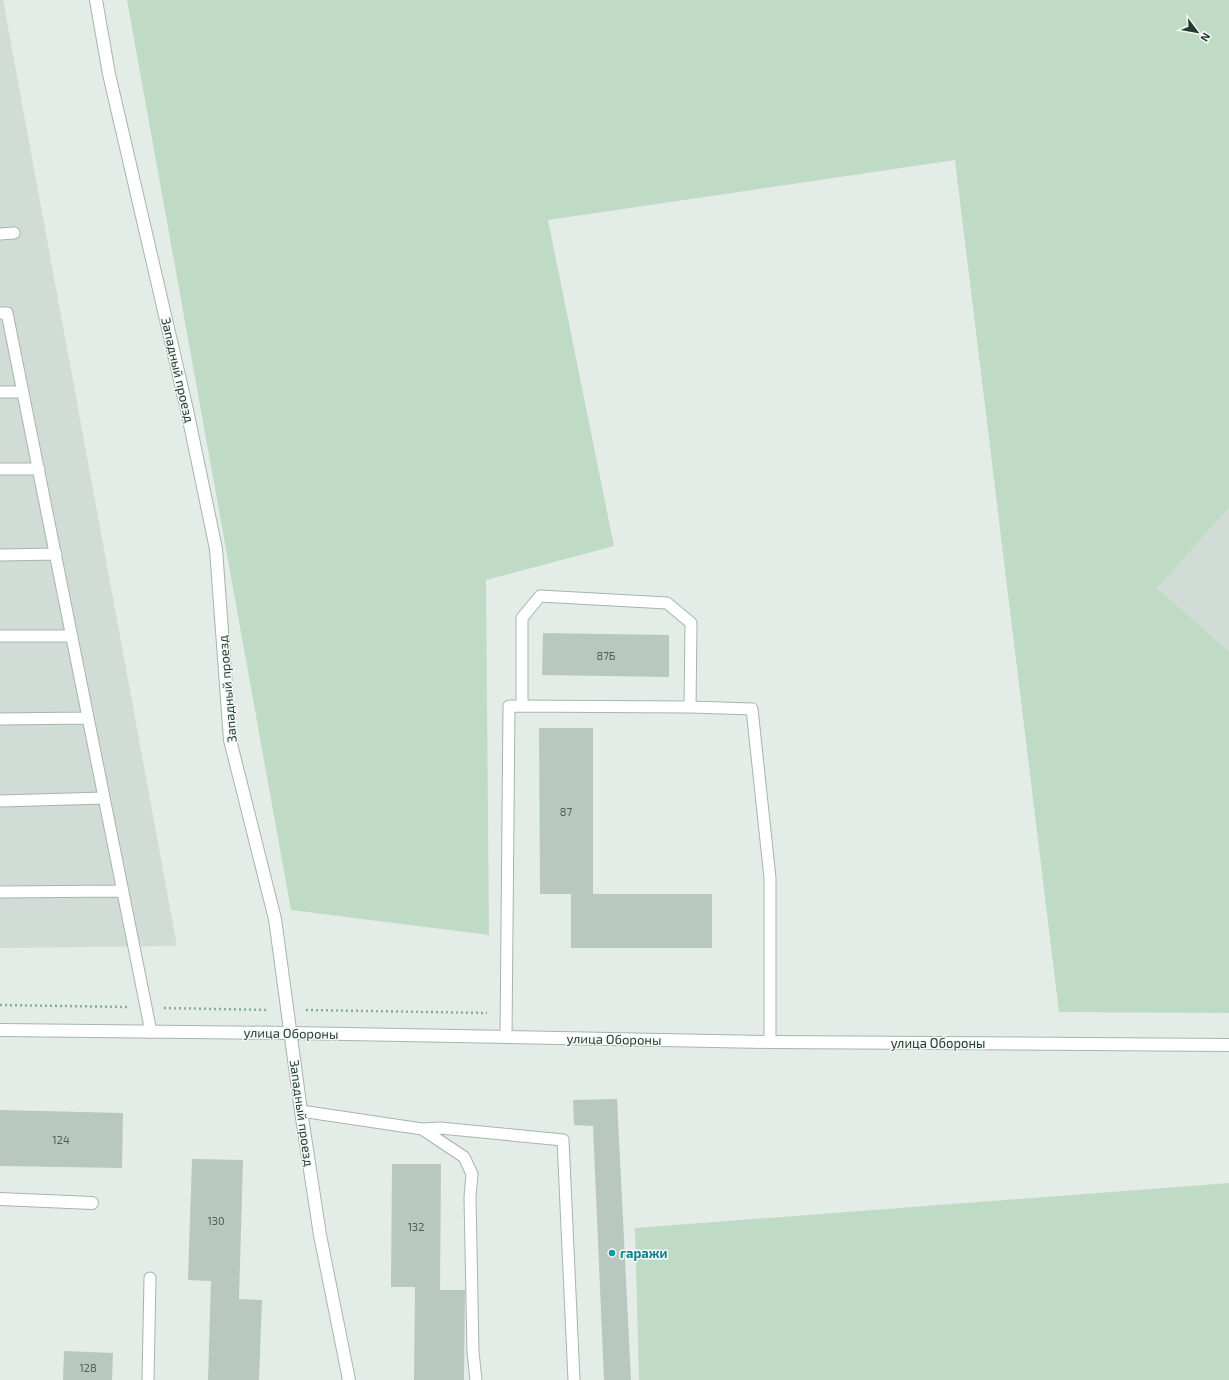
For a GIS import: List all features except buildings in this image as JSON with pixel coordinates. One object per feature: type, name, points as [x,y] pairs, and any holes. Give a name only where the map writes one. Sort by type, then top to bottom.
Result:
[{"type":"street","name":"Западный проезд","points":[[96,0],[109,74],[187,410],[216,549],[230,740],[275,919],[292,1033],[301,1111],[320,1234],[349,1380]]},
{"type":"street","name":"улица Обороны","points":[[0,1030],[292,1033],[770,1042],[1229,1045]]},
{"type":"street","points":[[0,1199],[92,1204]]},
{"type":"lane","points":[[0,234],[14,233]]},
{"type":"lane","points":[[0,312],[8,313],[151,1032]]},
{"type":"lane","points":[[0,392],[23,392]]},
{"type":"lane","points":[[0,469],[39,469]]},
{"type":"lane","points":[[0,555],[56,554]]},
{"type":"lane","points":[[522,706],[522,618],[540,596],[667,603],[691,623],[690,707]]},
{"type":"lane","points":[[0,636],[72,636]]},
{"type":"lane","points":[[506,1037],[509,706],[690,707],[752,709],[770,878],[770,1042]]},
{"type":"lane","points":[[0,719],[88,718]]},
{"type":"lane","points":[[0,800],[104,798]]},
{"type":"lane","points":[[0,892],[123,890]]},
{"type":"lane","points":[[301,1111],[422,1129],[440,1128],[563,1140],[574,1380]]},
{"type":"lane","points":[[422,1129],[464,1157],[472,1174],[470,1205],[473,1352],[476,1380]]},
{"type":"lane","points":[[148,1380],[150,1278]]},
{"type":"path","points":[[0,1005],[506,1013]]},
{"type":"shaded area","points":[[0,0],[3,0],[177,946],[0,948]]},
{"type":"shaded area","points":[[1229,508],[1229,651],[1157,588]]},
{"type":"green space","points":[[127,0],[1229,0],[1229,508],[1157,588],[1229,651],[1229,1013],[1059,1012],[955,160],[548,220],[614,546],[486,580],[489,935],[291,910]]},
{"type":"green space","points":[[1229,1183],[1229,1380],[639,1380],[635,1228]]},
{"type":"place","name":"гаражи","points":[[612,1253]]}]
